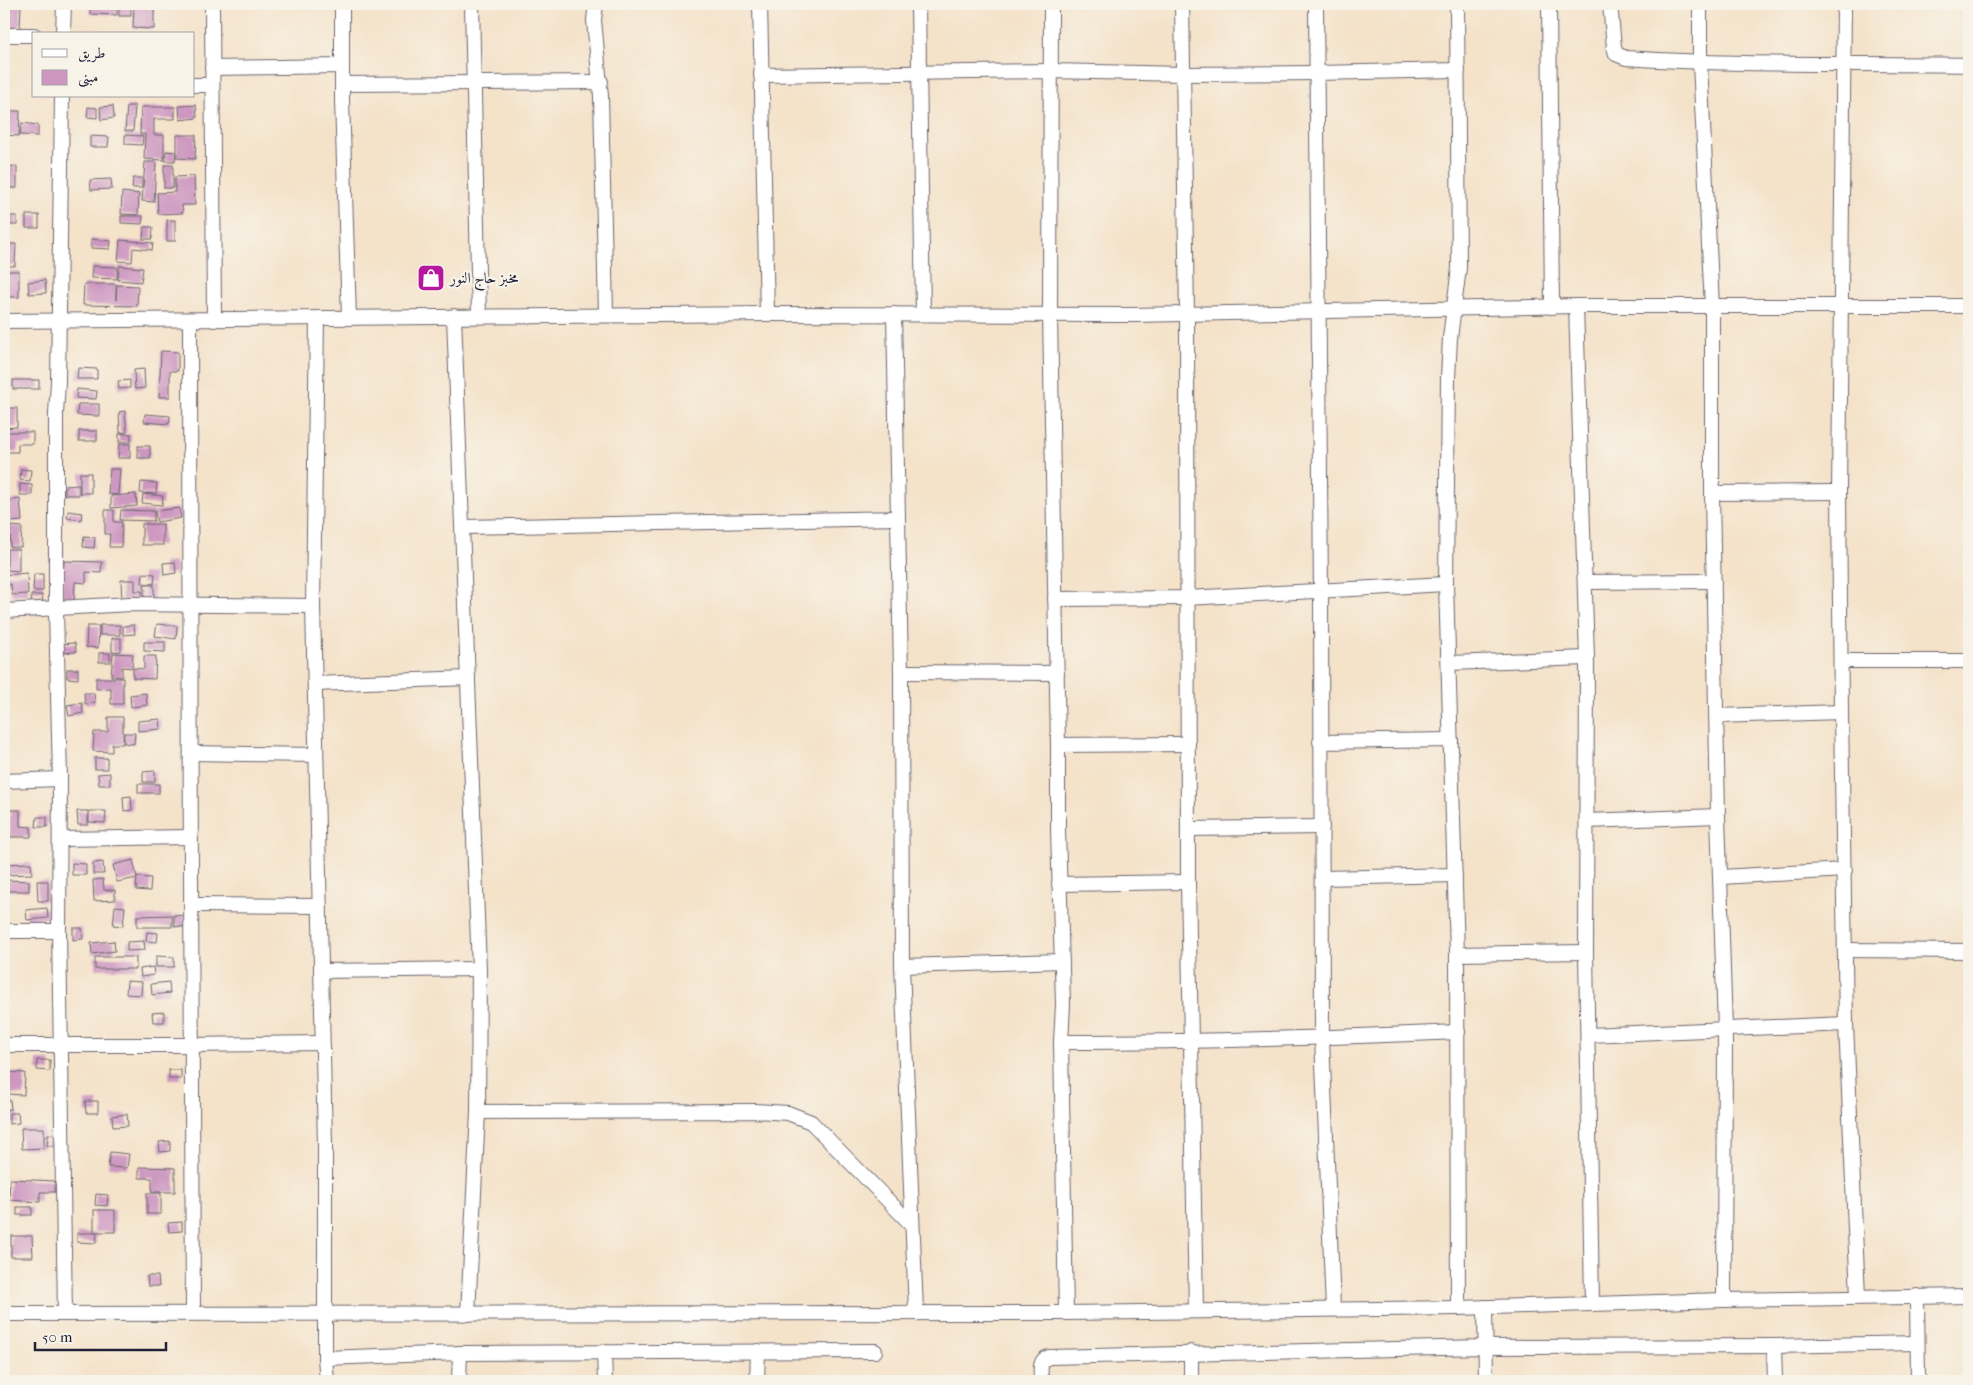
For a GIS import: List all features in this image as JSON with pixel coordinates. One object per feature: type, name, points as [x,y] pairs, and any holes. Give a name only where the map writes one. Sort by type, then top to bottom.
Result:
[{"type":"street","points":[[63,32],[64,4]]},
{"type":"street","points":[[212,4],[214,320]]},
{"type":"street","points":[[342,4],[342,84],[349,318]]},
{"type":"street","points":[[472,4],[479,316]]},
{"type":"street","points":[[596,4],[594,20],[600,82],[606,314]]},
{"type":"street","points":[[760,4],[767,314]]},
{"type":"street","points":[[918,4],[923,314]]},
{"type":"street","points":[[1051,4],[1050,315],[1059,884],[1063,1004],[1061,1042],[1066,1313]]},
{"type":"street","points":[[1182,4],[1187,314],[1188,882],[1196,1311]]},
{"type":"street","points":[[1316,4],[1321,592],[1320,742],[1323,878],[1322,1038],[1333,1309]]},
{"type":"street","points":[[1457,4],[1459,268],[1450,338],[1448,378],[1446,584],[1457,954],[1458,1308]]},
{"type":"street","points":[[1550,4],[1552,307]]},
{"type":"street","points":[[1610,4],[1614,47],[1616,54],[1620,57],[1700,63],[1969,65]]},
{"type":"street","points":[[1700,4],[1700,63],[1712,307],[1712,493],[1718,816],[1725,1029],[1724,1300]]},
{"type":"street","points":[[1844,4],[1839,492],[1841,712],[1846,1024],[1858,1297]]},
{"type":"street","points":[[4,35],[32,35]]},
{"type":"street","points":[[212,68],[342,66]]},
{"type":"street","points":[[761,74],[1051,71],[1183,74],[1458,70]]},
{"type":"street","points":[[342,84],[600,82]]},
{"type":"street","points":[[195,85],[212,85]]},
{"type":"street","points":[[62,98],[56,414],[56,610],[60,779],[60,1046],[65,1314]]},
{"type":"street","points":[[1576,306],[1587,658],[1586,952],[1592,1303]]},
{"type":"street","points":[[4,321],[317,319],[606,314],[1187,314],[1455,310],[1576,306],[1969,306]]},
{"type":"street","points":[[894,314],[901,672],[902,966],[916,1312]]},
{"type":"street","points":[[454,316],[479,969],[478,1112],[468,1314]]},
{"type":"street","points":[[317,319],[313,606],[320,906],[321,1043],[325,1145],[325,1358],[329,1380]]},
{"type":"street","points":[[190,320],[192,604],[190,1045],[193,1312]]},
{"type":"street","points":[[1712,493],[1839,492]]},
{"type":"street","points":[[462,527],[898,518]]},
{"type":"street","points":[[1584,582],[1714,581]]},
{"type":"street","points":[[1055,599],[1187,598],[1446,584]]},
{"type":"street","points":[[4,611],[56,610],[102,605],[313,606]]},
{"type":"street","points":[[1449,663],[1587,658]]},
{"type":"street","points":[[1842,661],[1969,661]]},
{"type":"street","points":[[901,672],[1057,673]]},
{"type":"street","points":[[315,684],[468,678]]},
{"type":"street","points":[[1717,716],[1841,712]]},
{"type":"street","points":[[1320,742],[1451,740]]},
{"type":"street","points":[[1058,746],[1188,744]]},
{"type":"street","points":[[191,753],[316,755]]},
{"type":"street","points":[[4,781],[60,779]]},
{"type":"street","points":[[1587,821],[1718,816]]},
{"type":"street","points":[[1188,829],[1322,827]]},
{"type":"street","points":[[60,839],[190,837]]},
{"type":"street","points":[[1720,877],[1845,870]]},
{"type":"street","points":[[1323,878],[1455,875]]},
{"type":"street","points":[[1059,884],[1188,882]]},
{"type":"street","points":[[192,905],[320,906]]},
{"type":"street","points":[[4,931],[59,931]]},
{"type":"street","points":[[1845,950],[1969,951]]},
{"type":"street","points":[[1457,954],[1586,952]]},
{"type":"street","points":[[902,966],[1062,961]]},
{"type":"street","points":[[321,971],[479,969]]},
{"type":"street","points":[[1588,1035],[1846,1024]]},
{"type":"street","points":[[1061,1042],[1192,1042],[1458,1032]]},
{"type":"street","points":[[4,1045],[321,1043]]},
{"type":"street","points":[[478,1112],[755,1111],[788,1113],[811,1122],[912,1225]]},
{"type":"street","points":[[1917,1296],[1918,1381]]},
{"type":"street","points":[[4,1314],[193,1312],[325,1315],[1066,1313],[1458,1308],[1592,1303],[1969,1296]]},
{"type":"street","points":[[1485,1307],[1486,1381]]},
{"type":"street","points":[[1041,1381],[1041,1363],[1044,1358],[1049,1356],[1486,1347],[1774,1346],[1917,1343]]},
{"type":"street","points":[[1774,1346],[1775,1381]]},
{"type":"street","points":[[325,1358],[460,1352],[875,1350]]},
{"type":"street","points":[[757,1381],[758,1351]]},
{"type":"street","points":[[459,1381],[460,1352]]},
{"type":"street","points":[[604,1352],[605,1381]]},
{"type":"street","points":[[1191,1352],[1191,1381]]},
{"type":"building","points":[[9,4],[21,4],[20,29],[8,29]]},
{"type":"building","points":[[90,4],[117,4],[117,15],[90,14]]},
{"type":"building","points":[[119,4],[131,4],[131,16],[119,16]]},
{"type":"building","points":[[134,5],[154,5],[154,29],[133,28]]},
{"type":"building","points":[[196,105],[197,118],[180,120],[179,106]]},
{"type":"building","points":[[113,106],[114,118],[101,120],[100,107]]},
{"type":"building","points":[[127,106],[135,106],[133,131],[125,131]]},
{"type":"building","points":[[88,107],[97,108],[97,118],[87,117]]},
{"type":"building","points":[[141,107],[175,107],[175,119],[154,119],[154,135],[164,135],[164,160],[144,159],[145,134],[140,134]]},
{"type":"building","points":[[4,111],[20,111],[19,136],[4,135]]},
{"type":"building","points":[[22,123],[38,125],[38,136],[20,135]]},
{"type":"building","points":[[125,135],[143,136],[142,145],[125,144]]},
{"type":"building","points":[[177,135],[196,135],[195,159],[177,158]]},
{"type":"building","points":[[90,136],[109,137],[108,147],[90,147]]},
{"type":"building","points":[[166,151],[176,152],[175,161],[165,161]]},
{"type":"building","points":[[145,162],[156,162],[154,202],[142,201]]},
{"type":"building","points":[[164,165],[173,165],[173,188],[164,188]]},
{"type":"building","points":[[17,166],[17,188],[4,188],[4,167]]},
{"type":"building","points":[[194,176],[195,205],[182,205],[183,213],[158,214],[157,193],[175,192],[175,177]]},
{"type":"building","points":[[133,178],[142,178],[142,188],[132,188]]},
{"type":"building","points":[[111,179],[112,189],[91,190],[90,180]]},
{"type":"building","points":[[122,192],[139,194],[138,215],[121,214]]},
{"type":"building","points":[[26,215],[39,215],[39,228],[26,228]]},
{"type":"building","points":[[4,216],[17,216],[17,225],[4,225]]},
{"type":"building","points":[[121,216],[143,216],[142,224],[121,223]]},
{"type":"building","points":[[167,220],[175,220],[175,241],[167,241]]},
{"type":"building","points":[[144,227],[153,227],[152,239],[143,239]]},
{"type":"building","points":[[91,239],[111,241],[110,249],[91,248]]},
{"type":"building","points":[[120,240],[153,243],[152,250],[133,248],[132,262],[118,261]]},
{"type":"building","points":[[4,244],[16,244],[15,266],[4,266]]},
{"type":"building","points":[[92,266],[117,267],[117,279],[91,278]]},
{"type":"building","points":[[119,266],[143,268],[141,282],[118,280]]},
{"type":"building","points":[[4,271],[19,271],[19,297],[4,297]]},
{"type":"building","points":[[45,280],[46,293],[29,294],[28,282]]},
{"type":"building","points":[[84,284],[116,284],[116,300],[117,285],[138,286],[137,306],[83,305]]},
{"type":"building","points":[[161,351],[178,352],[178,371],[170,371],[170,397],[159,397]]},
{"type":"building","points":[[78,368],[97,369],[97,379],[77,379]]},
{"type":"building","points":[[144,369],[145,388],[135,389],[134,370]]},
{"type":"building","points":[[13,380],[39,380],[39,389],[13,389]]},
{"type":"building","points":[[130,380],[130,388],[119,389],[118,381]]},
{"type":"building","points":[[77,389],[97,391],[96,399],[76,398]]},
{"type":"building","points":[[78,404],[99,404],[99,416],[77,415]]},
{"type":"building","points":[[4,408],[17,408],[17,427],[4,428]]},
{"type":"building","points":[[125,411],[127,432],[120,433],[119,412]]},
{"type":"building","points":[[145,414],[170,416],[169,424],[144,422]]},
{"type":"building","points":[[79,431],[97,431],[97,441],[79,441]]},
{"type":"building","points":[[6,432],[33,432],[33,444],[18,444],[18,452],[6,452]]},
{"type":"building","points":[[119,434],[131,434],[131,442],[119,442]]},
{"type":"building","points":[[119,444],[130,444],[130,458],[118,458]]},
{"type":"building","points":[[138,446],[150,446],[150,458],[138,458]]},
{"type":"building","points":[[21,469],[31,470],[30,481],[20,480]]},
{"type":"building","points":[[110,469],[120,469],[118,495],[108,494]]},
{"type":"building","points":[[80,473],[91,473],[91,493],[80,493]]},
{"type":"building","points":[[141,482],[157,483],[156,494],[140,493]]},
{"type":"building","points":[[20,484],[32,485],[32,495],[20,495]]},
{"type":"building","points":[[79,485],[79,495],[65,495],[65,486]]},
{"type":"building","points":[[136,494],[137,506],[111,508],[111,496]]},
{"type":"building","points":[[143,494],[163,496],[162,505],[142,503]]},
{"type":"building","points":[[20,499],[22,521],[10,522],[7,501]]},
{"type":"building","points":[[179,508],[181,518],[157,522],[155,511]]},
{"type":"building","points":[[105,510],[114,510],[114,522],[122,522],[121,547],[109,547],[110,534],[105,534]]},
{"type":"building","points":[[121,510],[154,511],[154,521],[120,520]]},
{"type":"building","points":[[68,511],[82,513],[81,520],[67,518]]},
{"type":"building","points":[[8,522],[9,542],[4,542],[4,523]]},
{"type":"building","points":[[142,524],[163,524],[163,545],[142,545]]},
{"type":"building","points":[[11,526],[22,527],[21,547],[10,547]]},
{"type":"building","points":[[84,536],[95,537],[94,548],[83,547]]},
{"type":"building","points":[[7,549],[19,549],[19,571],[7,570]]},
{"type":"building","points":[[64,561],[102,562],[101,573],[86,572],[86,583],[75,582],[74,604],[62,604]]},
{"type":"building","points":[[175,562],[176,573],[164,575],[163,563]]},
{"type":"building","points":[[27,573],[28,594],[12,595],[11,584],[4,585],[4,575]]},
{"type":"building","points":[[143,573],[155,574],[154,584],[142,583]]},
{"type":"building","points":[[34,574],[43,574],[43,591],[33,591]]},
{"type":"building","points":[[121,580],[135,580],[135,591],[142,591],[142,601],[122,601]]},
{"type":"building","points":[[144,585],[154,585],[154,603],[144,603]]},
{"type":"building","points":[[31,595],[42,595],[44,613],[32,614]]},
{"type":"building","points":[[157,624],[177,626],[176,639],[155,636]]},
{"type":"building","points":[[100,625],[120,625],[120,635],[100,635]]},
{"type":"building","points":[[134,625],[135,634],[123,635],[123,626]]},
{"type":"building","points":[[87,626],[99,626],[98,648],[86,647]]},
{"type":"building","points":[[112,638],[121,638],[121,651],[112,652]]},
{"type":"building","points":[[144,642],[165,642],[165,652],[144,651]]},
{"type":"building","points":[[75,643],[76,652],[59,653],[58,644]]},
{"type":"building","points":[[99,653],[110,653],[110,662],[99,662]]},
{"type":"building","points":[[113,653],[133,654],[132,668],[122,667],[122,677],[111,676]]},
{"type":"building","points":[[144,656],[156,656],[155,679],[133,678],[133,668],[144,669]]},
{"type":"building","points":[[67,669],[78,669],[78,679],[67,678]]},
{"type":"building","points":[[96,678],[123,678],[123,704],[111,704],[111,688],[96,689]]},
{"type":"building","points":[[84,693],[94,693],[95,703],[85,704]]},
{"type":"building","points":[[146,693],[147,705],[131,707],[130,695]]},
{"type":"building","points":[[82,703],[83,713],[69,716],[67,705]]},
{"type":"building","points":[[108,717],[123,717],[123,744],[112,744],[112,752],[93,751],[94,732],[108,732]]},
{"type":"building","points":[[160,719],[161,729],[138,731],[138,721]]},
{"type":"building","points":[[124,733],[135,733],[134,744],[124,743]]},
{"type":"building","points":[[95,758],[107,758],[107,769],[95,769]]},
{"type":"building","points":[[155,771],[155,782],[143,782],[143,772]]},
{"type":"building","points":[[110,773],[110,785],[99,785],[98,774]]},
{"type":"building","points":[[138,784],[159,784],[159,793],[138,793]]},
{"type":"building","points":[[131,796],[132,810],[124,811],[123,797]]},
{"type":"building","points":[[10,810],[20,810],[20,826],[31,827],[31,837],[10,837]]},
{"type":"building","points":[[77,811],[88,811],[88,825],[78,825]]},
{"type":"building","points":[[89,811],[106,811],[105,823],[89,822]]},
{"type":"building","points":[[37,817],[47,817],[47,827],[36,827]]},
{"type":"building","points":[[133,860],[137,878],[117,882],[113,865]]},
{"type":"building","points":[[103,862],[104,874],[93,874],[93,863]]},
{"type":"building","points":[[31,863],[32,874],[4,875],[4,864]]},
{"type":"building","points":[[72,863],[86,864],[86,875],[72,875]]},
{"type":"building","points":[[137,877],[151,878],[150,891],[136,890]]},
{"type":"building","points":[[103,879],[104,890],[115,890],[115,900],[94,901],[93,880]]},
{"type":"building","points":[[5,880],[29,881],[29,891],[5,891]]},
{"type":"building","points":[[37,881],[48,881],[48,901],[38,901]]},
{"type":"building","points":[[115,906],[125,907],[123,926],[113,925]]},
{"type":"building","points":[[47,908],[48,918],[27,920],[26,910]]},
{"type":"building","points":[[172,915],[172,927],[137,927],[137,916]]},
{"type":"building","points":[[174,915],[186,916],[185,927],[174,926]]},
{"type":"building","points":[[73,928],[82,928],[83,939],[73,940]]},
{"type":"building","points":[[147,932],[158,933],[157,942],[146,941]]},
{"type":"building","points":[[114,941],[115,951],[92,954],[91,943]]},
{"type":"building","points":[[144,941],[145,950],[127,951],[127,942]]},
{"type":"building","points":[[156,956],[174,957],[174,967],[156,967]]},
{"type":"building","points":[[95,957],[136,957],[136,969],[95,969]]},
{"type":"building","points":[[153,967],[154,975],[141,977],[140,969]]},
{"type":"building","points":[[127,981],[142,982],[141,995],[126,994]]},
{"type":"building","points":[[169,982],[170,993],[152,995],[151,984]]},
{"type":"building","points":[[164,1012],[164,1022],[153,1022],[152,1013]]},
{"type":"building","points":[[37,1060],[50,1060],[50,1071],[37,1070]]},
{"type":"building","points":[[169,1070],[181,1070],[181,1079],[169,1079]]},
{"type":"building","points":[[9,1072],[25,1073],[24,1095],[7,1094]]},
{"type":"building","points":[[4,1100],[10,1100],[11,1109],[4,1110]]},
{"type":"building","points":[[85,1101],[98,1101],[98,1113],[86,1113]]},
{"type":"building","points":[[9,1113],[18,1113],[19,1123],[9,1124]]},
{"type":"building","points":[[127,1114],[128,1126],[113,1127],[112,1116]]},
{"type":"building","points":[[21,1128],[44,1128],[44,1148],[22,1149]]},
{"type":"building","points":[[48,1134],[58,1135],[58,1146],[47,1146]]},
{"type":"building","points":[[170,1141],[170,1151],[160,1152],[159,1142]]},
{"type":"building","points":[[110,1152],[129,1154],[127,1168],[108,1167]]},
{"type":"building","points":[[139,1167],[175,1168],[175,1192],[152,1192],[152,1178],[139,1178]]},
{"type":"building","points":[[10,1179],[55,1181],[55,1192],[40,1192],[40,1202],[9,1200]]},
{"type":"building","points":[[147,1193],[161,1193],[161,1214],[147,1214]]},
{"type":"building","points":[[96,1194],[108,1195],[107,1206],[95,1205]]},
{"type":"building","points":[[17,1207],[32,1207],[32,1215],[17,1215]]},
{"type":"building","points":[[94,1210],[115,1210],[115,1232],[94,1232]]},
{"type":"building","points":[[182,1222],[182,1231],[169,1232],[168,1223]]},
{"type":"building","points":[[77,1233],[97,1233],[96,1243],[77,1242]]},
{"type":"building","points":[[11,1236],[32,1236],[33,1257],[11,1257]]},
{"type":"building","points":[[147,1276],[158,1276],[159,1286],[148,1286]]},
{"type":"place","name":"مخبز حاج النور","points":[[431,278]]}]
